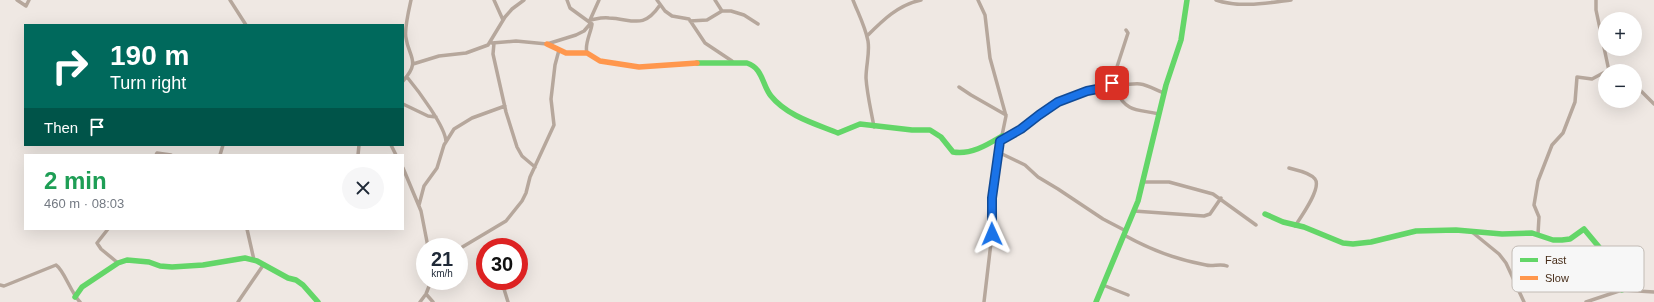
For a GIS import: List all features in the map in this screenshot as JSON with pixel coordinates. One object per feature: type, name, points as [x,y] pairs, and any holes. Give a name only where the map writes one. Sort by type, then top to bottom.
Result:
[{"type":"street","points":[[17,0],[26,6],[29,0]]},
{"type":"street","points":[[230,0],[245,24]]},
{"type":"street","points":[[404,80],[412,70],[413,64],[412,56],[405,37],[411,0]]},
{"type":"street","points":[[494,0],[503,20]]},
{"type":"street","points":[[489,44],[503,20],[512,9],[524,0]]},
{"type":"street","points":[[567,0],[570,8],[590,21],[607,18],[639,22],[652,14],[660,4]]},
{"type":"street","points":[[547,44],[584,31],[599,0]]},
{"type":"street","points":[[657,0],[672,16],[686,18],[690,21],[705,43],[733,62]]},
{"type":"street","points":[[715,0],[722,11]]},
{"type":"street","points":[[853,0],[867,36],[869,52],[866,79],[874,126]]},
{"type":"street","points":[[867,36],[882,20],[899,8],[921,0]]},
{"type":"street","points":[[978,0],[985,15],[990,58],[1006,115],[998,152],[992,198],[992,234],[984,302]]},
{"type":"street","points":[[1096,302],[1134,211],[1171,67],[1181,40],[1187,0]]},
{"type":"street","points":[[1216,0],[1240,4],[1269,3],[1291,0]]},
{"type":"street","points":[[1596,0],[1596,10],[1607,64]]},
{"type":"street","points":[[690,21],[706,20],[722,11],[744,15],[758,24]]},
{"type":"street","points":[[587,53],[585,49],[591,33],[590,21]]},
{"type":"street","points":[[1126,30],[1128,33],[1112,84],[1119,97],[1131,109],[1159,114]]},
{"type":"street","points":[[413,64],[439,56],[466,53],[489,44],[516,41],[547,44],[571,54],[587,53],[600,61],[640,67],[708,62],[747,63],[753,65],[759,71],[773,100],[779,106],[800,117],[838,133],[860,124],[912,130],[930,130],[941,137],[953,152],[960,153],[982,148],[1021,129],[1058,102],[1087,91],[1112,84],[1116,85],[1129,83],[1146,85],[1164,93]]},
{"type":"street","points":[[494,43],[493,54],[505,106],[517,147],[522,156],[535,167]]},
{"type":"street","points":[[468,244],[506,221],[522,201],[526,193],[530,177],[554,125],[551,99],[555,65],[559,50]]},
{"type":"street","points":[[407,77],[418,89],[442,126],[446,143]]},
{"type":"street","points":[[1538,234],[1539,218],[1534,205],[1538,181],[1552,145],[1563,133],[1575,102],[1577,77],[1592,80],[1598,77]]},
{"type":"street","points":[[959,87],[970,95],[1006,115]]},
{"type":"street","points":[[1642,92],[1654,104]]},
{"type":"street","points":[[404,104],[428,116],[436,117]]},
{"type":"street","points":[[419,205],[424,186],[437,168],[446,143],[454,129],[472,118],[505,106]]},
{"type":"street","points":[[998,152],[1025,165],[1038,178],[1058,189],[1137,242],[1195,263],[1210,266],[1216,264],[1228,266]]},
{"type":"street","points":[[1289,168],[1311,175],[1316,179],[1313,197],[1295,226]]},
{"type":"street","points":[[404,170],[419,205],[426,238]]},
{"type":"street","points":[[1142,182],[1169,182],[1213,194],[1221,198],[1256,225]]},
{"type":"street","points":[[1134,211],[1204,216],[1210,214],[1221,198]]},
{"type":"street","points":[[1265,214],[1295,226],[1304,227],[1343,243],[1353,244],[1371,242],[1390,236],[1416,231],[1456,230],[1502,234],[1538,234],[1553,240],[1562,240],[1570,239],[1584,228],[1587,230],[1597,246]]},
{"type":"street","points":[[107,230],[98,243],[101,249],[118,263]]},
{"type":"street","points":[[247,230],[254,260]]},
{"type":"street","points":[[1471,231],[1499,254],[1506,263],[1512,276]]},
{"type":"street","points":[[78,300],[82,287],[118,263],[135,260],[149,262],[160,266],[172,267],[203,265],[245,258],[264,264],[303,285],[318,302]]},
{"type":"street","points":[[238,302],[264,264]]},
{"type":"street","points":[[0,285],[11,283],[56,265],[60,269],[78,300]]},
{"type":"street","points":[[1103,285],[1128,295]]},
{"type":"street","points":[[420,302],[428,290]]},
{"type":"street","points":[[504,290],[508,302]]},
{"type":"street","points":[[1644,291],[1654,292]]},
{"type":"street","points":[[1519,292],[1524,302]]},
{"type":"street","points":[[1586,302],[1616,292]]},
{"type":"street","points":[[426,294],[433,302]]},
{"type":"traffic: fast","points":[[1096,302],[1138,201],[1166,85],[1181,40],[1187,0]]},
{"type":"traffic: fast","points":[[697,63],[747,63],[752,65],[759,73],[768,92],[785,109],[802,119],[838,133],[860,124],[912,130],[930,130],[941,137],[953,152],[960,153],[972,151],[991,143],[1002,136]]},
{"type":"traffic: fast","points":[[1265,214],[1283,222],[1304,227],[1343,243],[1353,244],[1371,242],[1416,231],[1456,230],[1502,234],[1532,233],[1553,240],[1562,240],[1570,239],[1584,229],[1598,246]]},
{"type":"traffic: fast","points":[[75,297],[82,287],[118,263],[127,260],[149,262],[160,266],[172,267],[203,265],[245,258],[257,261],[288,278],[296,280],[303,285],[318,302]]},
{"type":"traffic: slow","points":[[547,44],[566,53],[587,53],[600,61],[639,67],[697,63]]},
{"type":"route","points":[[992,234],[991,205],[1000,141],[1021,129],[1058,102],[1087,91],[1113,86],[1112,83]]}]
